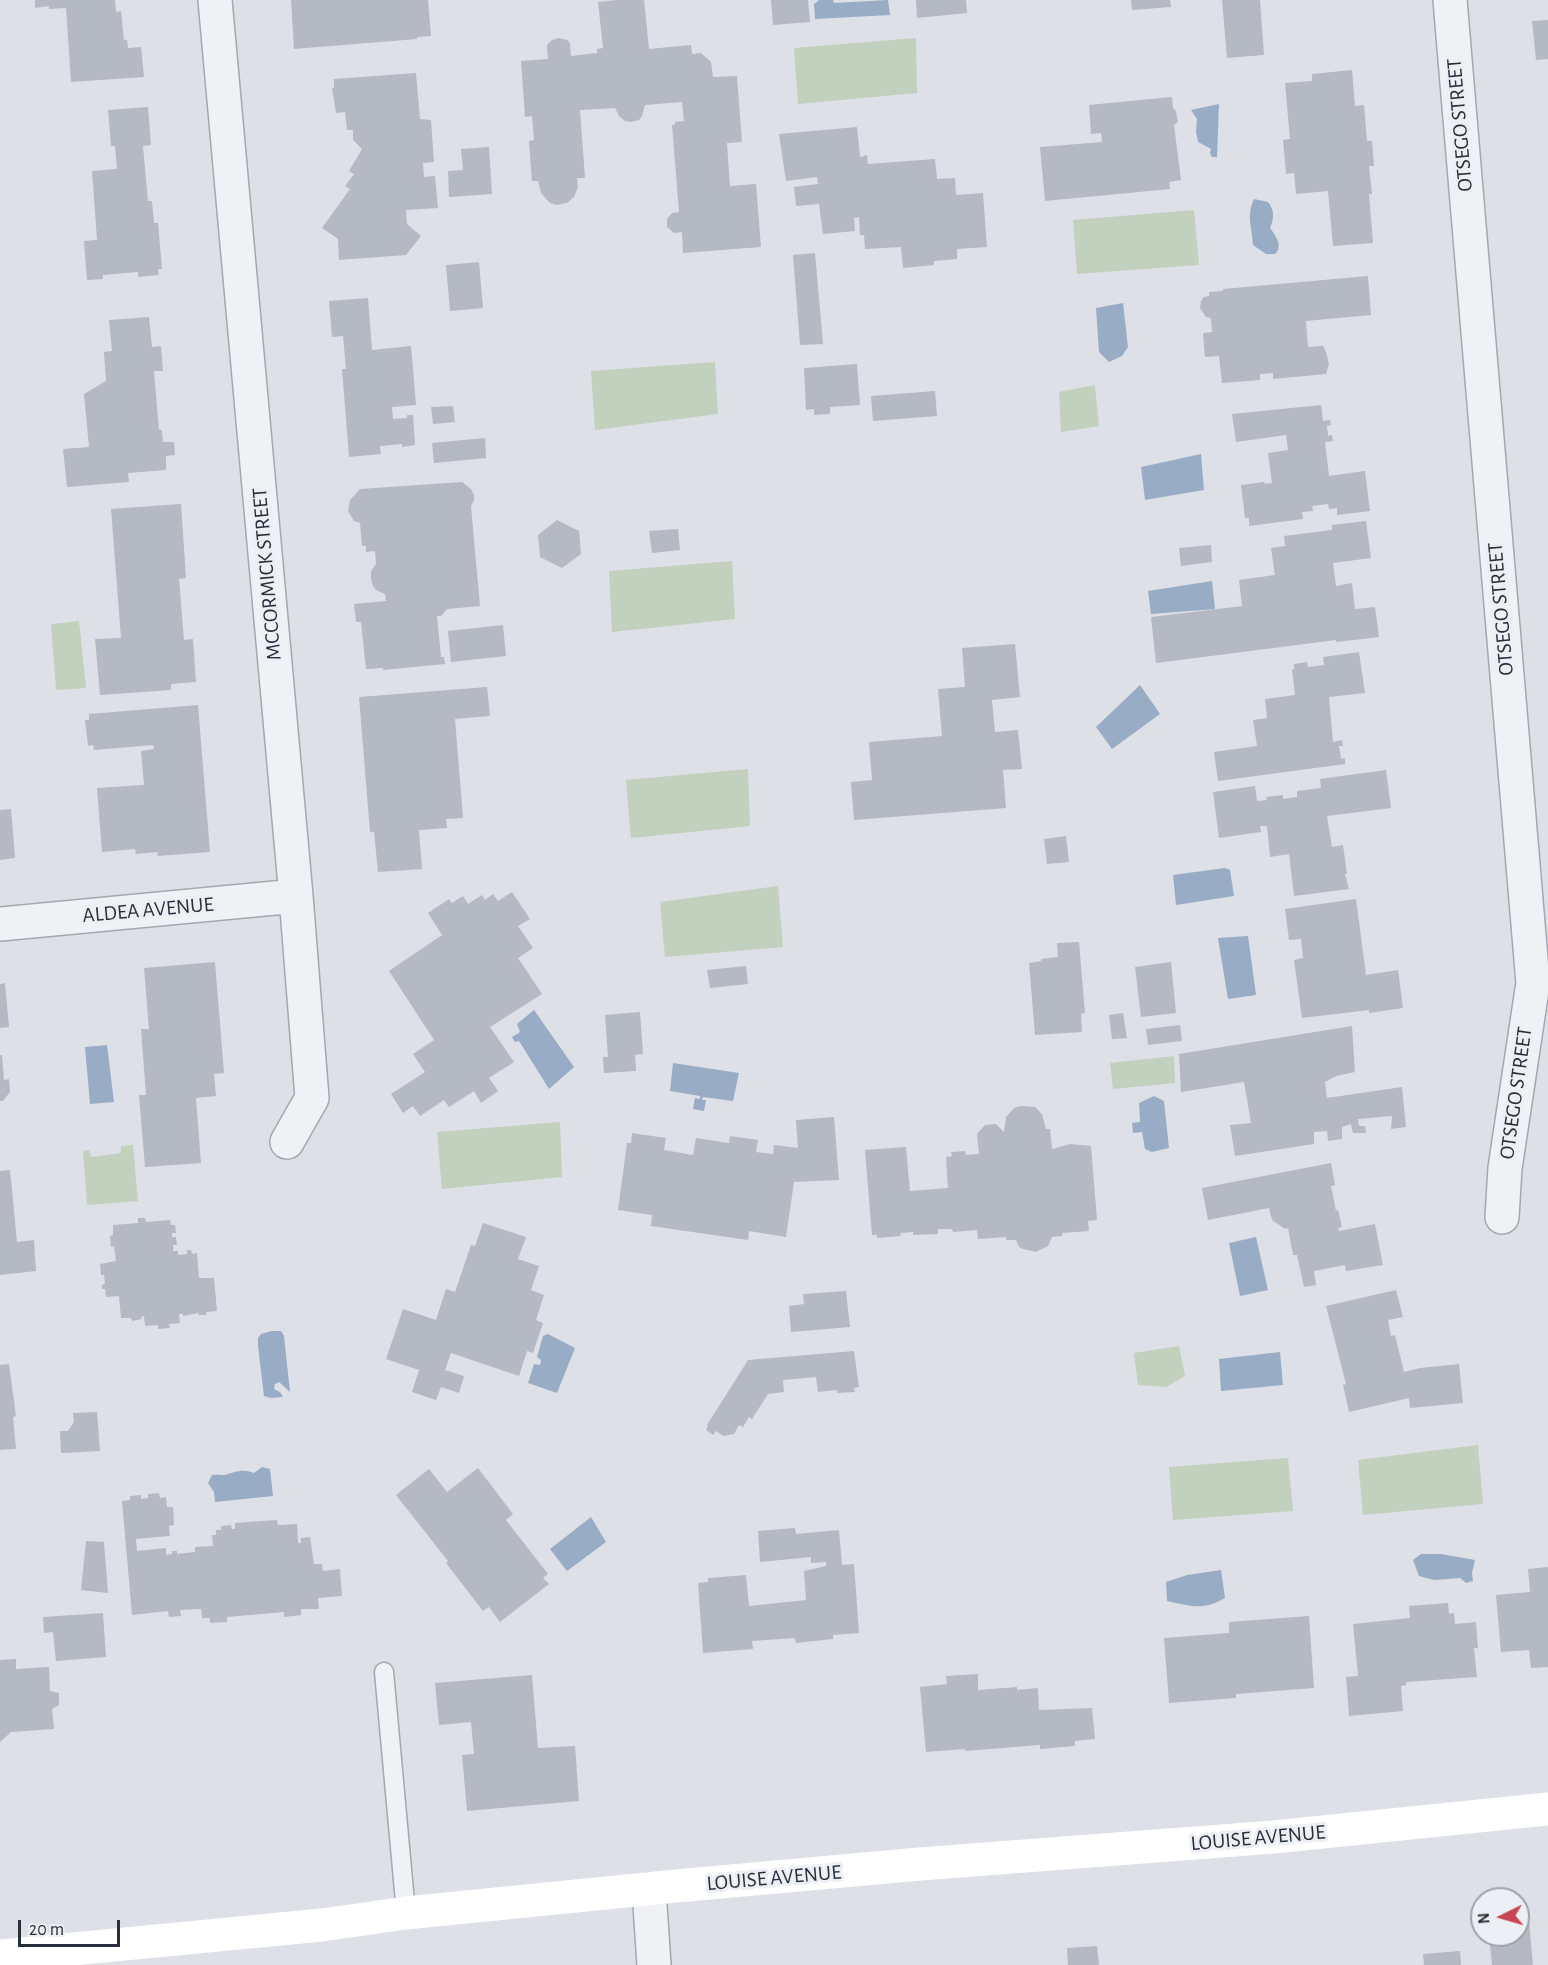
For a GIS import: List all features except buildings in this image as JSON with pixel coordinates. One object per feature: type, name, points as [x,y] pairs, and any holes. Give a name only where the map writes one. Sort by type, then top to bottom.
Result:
[{"type":"street","name":"MCCORMICK STREET","points":[[215,0],[296,896],[312,1098],[287,1142]]},
{"type":"street","name":"OTSEGO STREET","points":[[1450,0],[1540,984],[1505,1168],[1502,1217]]},
{"type":"street","name":"ALDEA AVENUE","points":[[0,924],[296,896]]},
{"type":"street","name":"LOUISE AVENUE","points":[[0,1956],[322,1925],[406,1912],[920,1864],[1274,1838],[1548,1809]]},
{"type":"street","points":[[649,1890],[654,1965]]},
{"type":"lane","points":[[384,1672],[406,1912]]},
{"type":"green space","points":[[916,38],[917,93],[798,104],[794,48]]},
{"type":"green space","points":[[1194,210],[1199,265],[1077,274],[1073,220]]},
{"type":"green space","points":[[715,362],[718,414],[595,430],[591,371]]},
{"type":"green space","points":[[1095,385],[1099,426],[1061,432],[1059,392]]},
{"type":"green space","points":[[732,561],[735,619],[612,632],[609,571]]},
{"type":"green space","points":[[79,621],[86,688],[56,690],[51,624]]},
{"type":"green space","points":[[748,769],[750,826],[631,838],[626,780]]},
{"type":"green space","points":[[778,886],[783,947],[665,957],[660,902]]},
{"type":"green space","points":[[1174,1056],[1175,1083],[1113,1089],[1110,1063]]},
{"type":"green space","points":[[560,1122],[562,1177],[442,1189],[437,1132]]},
{"type":"green space","points":[[133,1145],[138,1201],[87,1205],[83,1151],[89,1150],[91,1157],[121,1153],[121,1146]]},
{"type":"green space","points":[[1179,1346],[1185,1376],[1166,1387],[1138,1385],[1134,1353]]},
{"type":"green space","points":[[1478,1445],[1483,1504],[1363,1515],[1358,1460]]},
{"type":"green space","points":[[1288,1458],[1293,1511],[1173,1520],[1169,1467]]},
{"type":"water","points":[[819,0],[833,0],[834,3],[888,0],[890,15],[815,19],[814,4]]},
{"type":"water","points":[[1219,104],[1217,157],[1212,157],[1211,149],[1198,142],[1197,119],[1191,110]]},
{"type":"water","points":[[1254,199],[1268,202],[1272,208],[1273,218],[1270,228],[1279,244],[1275,254],[1266,254],[1253,245],[1250,216]]},
{"type":"water","points":[[1123,303],[1128,347],[1122,356],[1109,362],[1099,352],[1096,308]]},
{"type":"water","points":[[1201,454],[1204,490],[1145,500],[1141,467]]},
{"type":"water","points":[[1212,581],[1215,609],[1151,614],[1148,591]]},
{"type":"water","points":[[1140,685],[1160,714],[1112,749],[1096,727]]},
{"type":"water","points":[[1225,868],[1230,870],[1234,896],[1176,905],[1173,875]]},
{"type":"water","points":[[1248,936],[1256,995],[1228,999],[1218,938]]},
{"type":"water","points":[[534,1010],[574,1067],[549,1089],[519,1041],[515,1042],[512,1037],[520,1032],[517,1024]]},
{"type":"water","points":[[107,1045],[114,1102],[90,1104],[85,1047]]},
{"type":"water","points":[[673,1063],[739,1073],[733,1101],[703,1097],[702,1100],[706,1100],[704,1111],[693,1109],[695,1098],[700,1099],[700,1096],[670,1091]]},
{"type":"water","points":[[1154,1096],[1164,1101],[1169,1148],[1152,1152],[1145,1149],[1142,1132],[1133,1133],[1132,1123],[1140,1122],[1139,1103]]},
{"type":"water","points":[[1256,1237],[1268,1290],[1240,1296],[1229,1243]]},
{"type":"water","points":[[281,1331],[284,1336],[290,1392],[279,1382],[275,1384],[274,1389],[283,1397],[271,1398],[264,1396],[258,1338],[261,1334]]},
{"type":"water","points":[[548,1334],[575,1348],[557,1393],[528,1383],[534,1364],[540,1365],[541,1360],[537,1357],[543,1336]]},
{"type":"water","points":[[1280,1352],[1283,1385],[1221,1391],[1219,1359]]},
{"type":"water","points":[[262,1467],[270,1469],[273,1496],[215,1502],[214,1492],[208,1483],[212,1475],[226,1475],[241,1471],[254,1473]]},
{"type":"water","points":[[591,1517],[606,1542],[567,1571],[550,1549]]},
{"type":"water","points":[[1421,1554],[1441,1554],[1475,1560],[1473,1581],[1466,1583],[1460,1578],[1434,1580],[1419,1576],[1413,1560]]},
{"type":"water","points":[[1221,1570],[1225,1598],[1203,1606],[1167,1601],[1166,1582],[1187,1575]]}]
